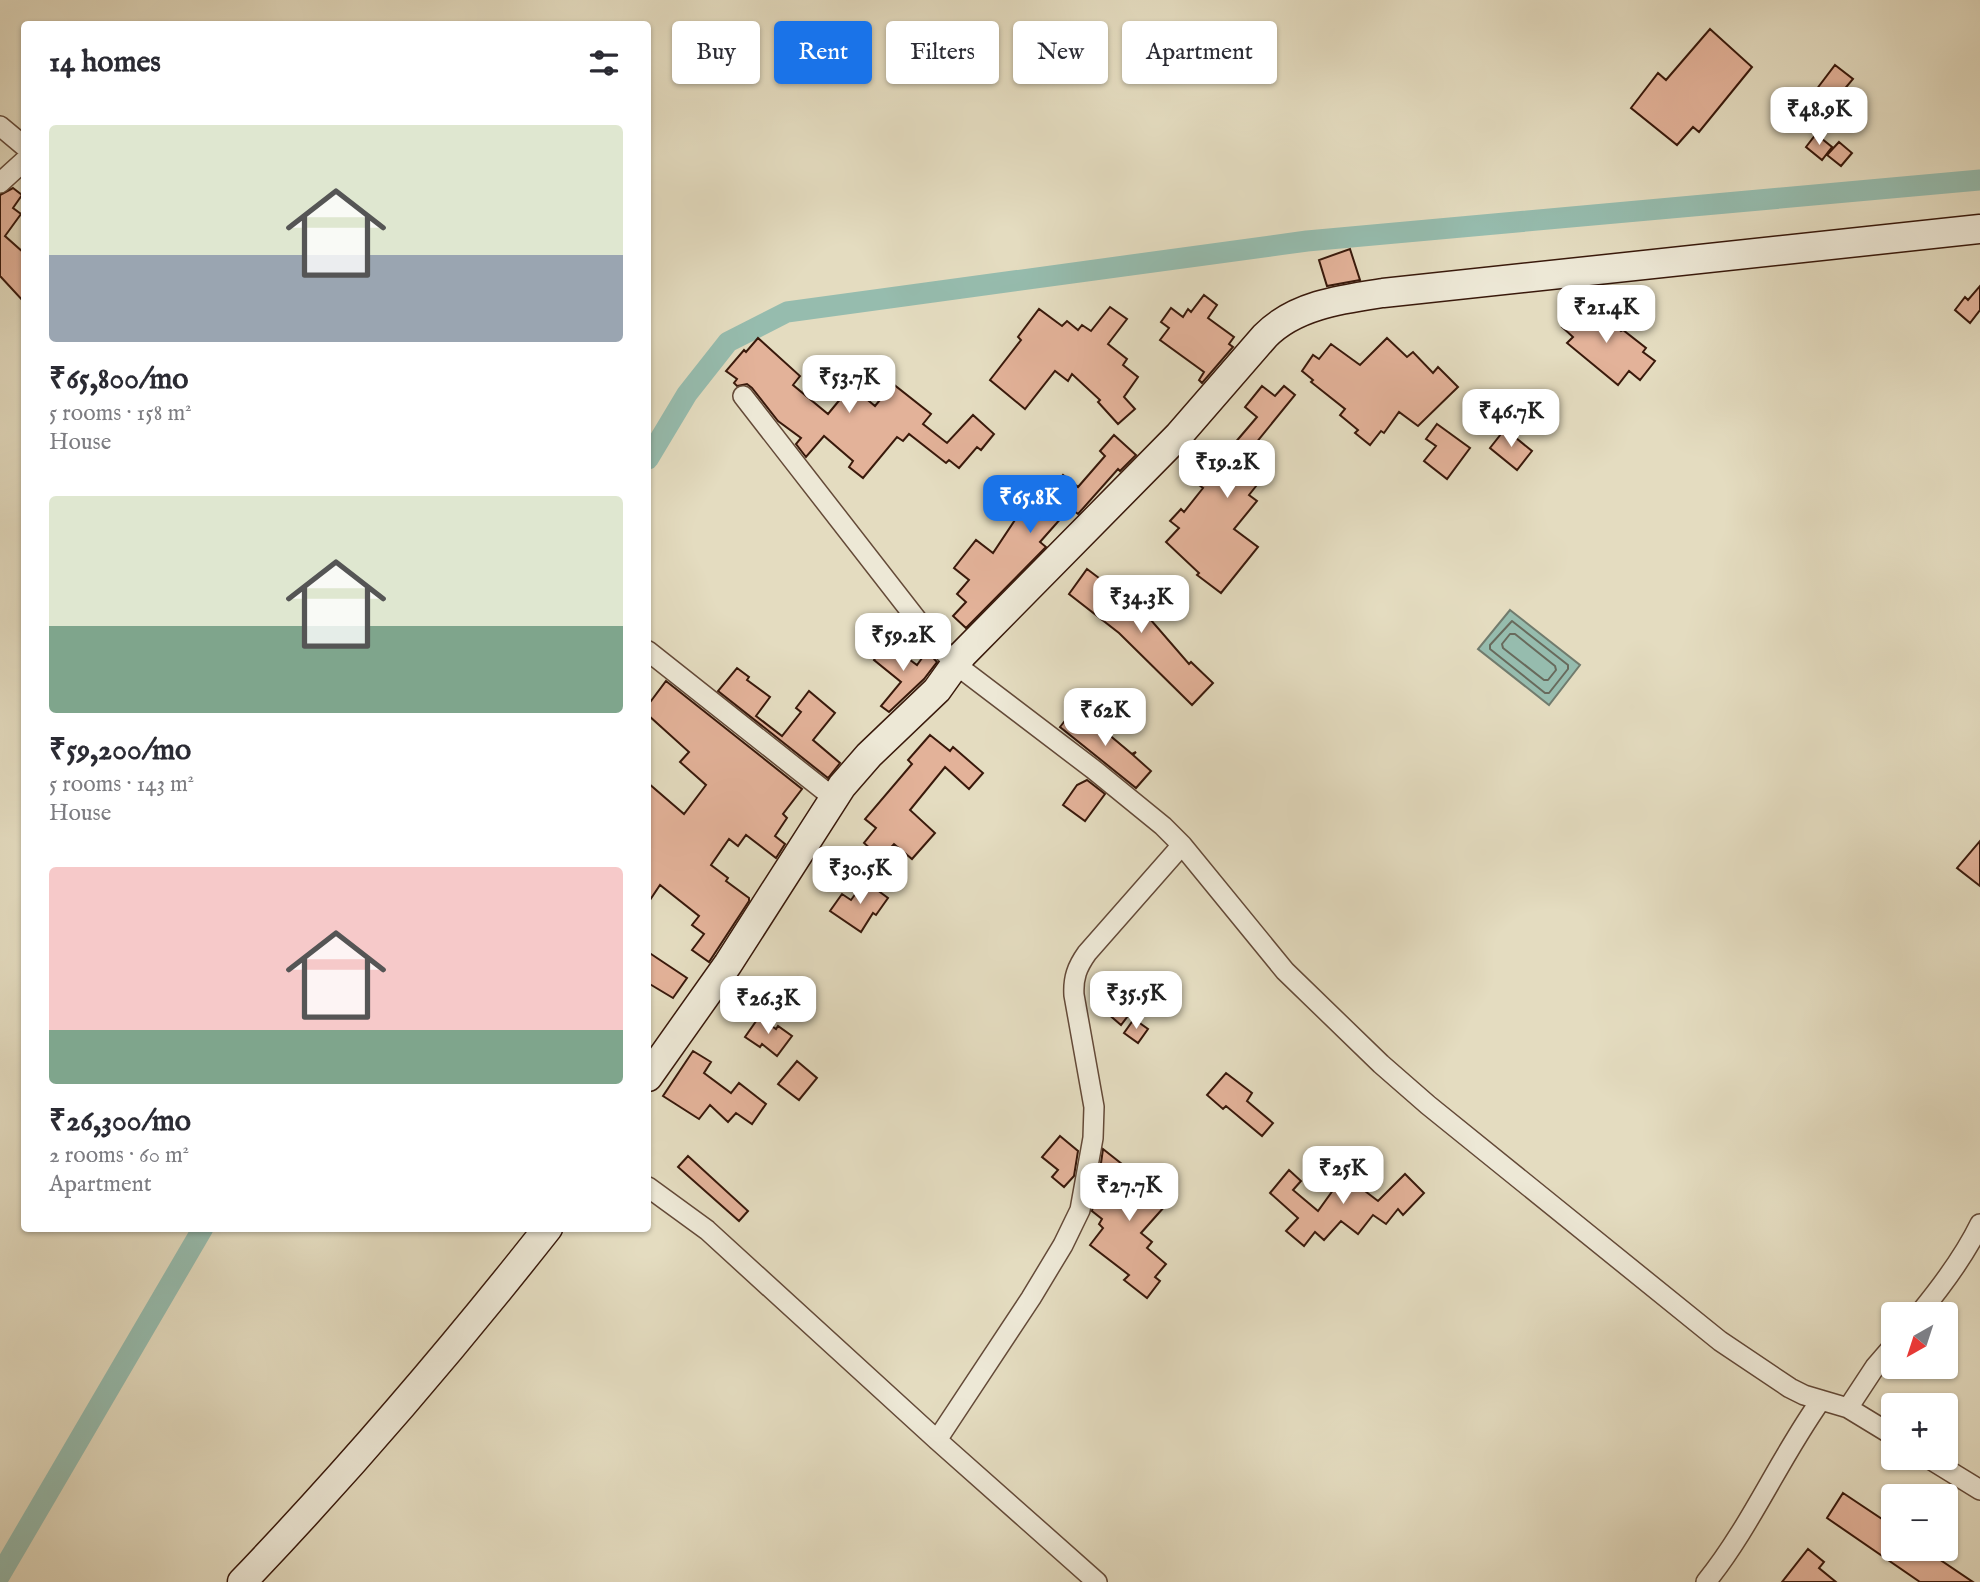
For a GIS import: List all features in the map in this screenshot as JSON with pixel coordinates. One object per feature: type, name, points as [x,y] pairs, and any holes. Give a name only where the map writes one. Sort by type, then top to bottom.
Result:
[{"type":"street","points":[[0,126],[21,144]]},
{"type":"street","points":[[0,183],[21,164]]},
{"type":"street","points":[[651,1073],[728,964],[842,786],[869,755],[937,690],[955,664],[1179,435],[1272,329],[1300,313],[1344,299],[1383,293],[1980,229]]},
{"type":"street","points":[[743,396],[925,630],[955,664],[1155,819],[1182,845],[1285,971],[1381,1063],[1428,1105],[1720,1341],[1790,1388],[1821,1401],[1848,1408],[1881,1428]]},
{"type":"street","points":[[651,653],[835,799]]},
{"type":"street","points":[[937,1440],[1031,1298],[1063,1245],[1080,1210],[1088,1175],[1094,1107],[1080,1036],[1073,985],[1075,975],[1087,953],[1182,845]]},
{"type":"street","points":[[651,1189],[707,1230],[1097,1582]]},
{"type":"street","points":[[1929,1302],[1971,1243],[1980,1224]]},
{"type":"street","points":[[242,1582],[332,1487],[488,1304],[545,1232]]},
{"type":"street","points":[[1848,1408],[1881,1360]]},
{"type":"street","points":[[1706,1582],[1752,1517],[1803,1425],[1821,1401]]},
{"type":"street","points":[[1948,1470],[1980,1490]]},
{"type":"water","points":[[1510,610],[1580,665],[1549,705],[1478,649]]},
{"type":"building","points":[[1710,29],[1752,67],[1699,132],[1693,127],[1677,145],[1631,108],[1658,73],[1666,80]]},
{"type":"building","points":[[1835,65],[1853,79],[1832,104],[1816,90]]},
{"type":"building","points":[[1816,134],[1832,147],[1822,160],[1806,147]]},
{"type":"building","points":[[1839,142],[1852,153],[1841,166],[1827,155]]},
{"type":"building","points":[[13,188],[21,194],[13,208],[21,214],[5,236],[21,250],[21,299],[0,276],[0,195]]},
{"type":"building","points":[[1350,249],[1360,280],[1327,286],[1319,260]]},
{"type":"building","points":[[1980,286],[1980,310],[1970,323],[1955,310],[1965,297],[1968,300]]},
{"type":"building","points":[[1204,295],[1217,305],[1208,318],[1234,337],[1229,344],[1233,347],[1202,383],[1199,380],[1204,372],[1160,340],[1169,328],[1161,322],[1171,308],[1183,317],[1188,309],[1191,312]]},
{"type":"building","points":[[1584,299],[1621,331],[1646,348],[1643,352],[1655,361],[1640,380],[1629,371],[1618,385],[1567,343],[1573,337],[1562,327]]},
{"type":"building","points":[[1110,307],[1127,319],[1108,344],[1127,359],[1123,365],[1138,377],[1124,397],[1135,409],[1118,424],[1098,402],[1100,400],[1072,374],[1068,381],[1055,371],[1025,409],[990,380],[1021,340],[1018,337],[1039,309],[1062,326],[1067,321],[1078,330],[1082,325],[1091,331]]},
{"type":"building","points":[[758,338],[800,376],[793,385],[828,414],[851,386],[875,406],[893,384],[931,414],[923,424],[947,443],[973,415],[994,434],[981,450],[977,447],[959,468],[949,460],[946,463],[909,434],[903,441],[897,437],[863,478],[849,467],[853,461],[824,436],[806,457],[796,444],[801,438],[778,421],[752,388],[747,384],[737,386],[734,383],[737,379],[726,371]]},
{"type":"building","points":[[1387,338],[1407,357],[1413,352],[1433,373],[1438,367],[1458,387],[1418,426],[1399,412],[1384,433],[1381,431],[1370,445],[1355,433],[1358,430],[1340,415],[1345,409],[1311,382],[1313,380],[1302,371],[1313,355],[1319,359],[1331,344],[1360,365]]},
{"type":"building","points":[[1262,386],[1275,396],[1284,386],[1295,395],[1251,449],[1272,466],[1249,495],[1257,501],[1234,529],[1258,547],[1221,593],[1197,575],[1199,573],[1166,542],[1179,528],[1170,521],[1181,509],[1184,512],[1203,488],[1195,482],[1223,447],[1228,451],[1257,417],[1245,407]]},
{"type":"building","points":[[1437,424],[1470,448],[1447,479],[1424,461],[1436,446],[1426,439]]},
{"type":"building","points":[[1505,429],[1532,451],[1517,470],[1490,448]]},
{"type":"building","points":[[1114,435],[1136,455],[1120,471],[1118,469],[1078,514],[1070,508],[1040,542],[1046,547],[966,628],[953,616],[966,602],[957,594],[969,580],[954,568],[976,540],[993,553],[1015,520],[1034,501],[1038,505],[1063,475],[1078,487],[1105,456],[1100,451]]},
{"type":"building","points":[[1087,569],[1144,612],[1189,664],[1191,662],[1213,683],[1192,705],[1119,633],[1069,594]]},
{"type":"building","points":[[887,643],[917,665],[927,651],[937,662],[924,679],[889,712],[881,706],[901,682],[874,660]]},
{"type":"building","points":[[737,668],[749,677],[747,680],[770,697],[756,716],[782,736],[801,712],[796,708],[809,691],[835,713],[813,740],[840,763],[828,778],[718,691]]},
{"type":"building","points":[[666,681],[802,789],[783,814],[787,818],[775,836],[785,844],[776,858],[746,835],[738,846],[729,839],[711,865],[728,878],[726,881],[749,898],[749,901],[709,962],[692,950],[704,934],[692,925],[699,916],[660,885],[651,898],[651,786],[684,814],[706,785],[680,762],[689,752],[651,718],[651,701]]},
{"type":"building","points":[[1076,707],[1132,754],[1136,752],[1133,755],[1151,771],[1136,788],[1060,727]]},
{"type":"building","points":[[930,735],[950,751],[953,747],[983,773],[969,789],[945,767],[910,810],[935,833],[912,859],[894,844],[881,858],[864,843],[876,828],[865,819],[912,764],[908,760]]},
{"type":"building","points":[[1087,780],[1105,794],[1085,821],[1063,805],[1077,785]]},
{"type":"building","points":[[1980,841],[1980,886],[1957,868]]},
{"type":"building","points":[[865,881],[888,898],[876,915],[873,913],[861,932],[830,911],[842,894],[851,900]]},
{"type":"building","points":[[651,954],[687,978],[673,998],[651,985]]},
{"type":"building","points":[[1107,975],[1123,990],[1132,978],[1147,991],[1121,1025],[1100,1007],[1108,998],[1095,987]]},
{"type":"building","points":[[759,1017],[792,1036],[777,1056],[762,1044],[760,1047],[745,1037]]},
{"type":"building","points":[[1134,1019],[1148,1029],[1138,1043],[1124,1033]]},
{"type":"building","points":[[693,1051],[711,1062],[704,1073],[731,1093],[739,1083],[766,1104],[752,1124],[736,1113],[728,1122],[710,1105],[699,1119],[663,1096]]},
{"type":"building","points":[[797,1061],[817,1078],[799,1100],[778,1084]]},
{"type":"building","points":[[1226,1073],[1252,1093],[1247,1101],[1273,1123],[1262,1136],[1226,1106],[1223,1109],[1207,1095]]},
{"type":"building","points":[[1060,1136],[1078,1151],[1074,1176],[1064,1187],[1052,1177],[1058,1170],[1042,1157]]},
{"type":"building","points":[[1103,1149],[1146,1183],[1151,1177],[1173,1197],[1141,1233],[1152,1242],[1147,1248],[1166,1264],[1155,1277],[1160,1281],[1147,1298],[1124,1280],[1129,1275],[1090,1245],[1103,1228],[1099,1224],[1102,1219],[1092,1211],[1094,1202],[1111,1181],[1100,1170]]},
{"type":"building","points":[[688,1156],[748,1211],[739,1221],[678,1167]]},
{"type":"building","points":[[1289,1170],[1301,1181],[1293,1190],[1318,1211],[1344,1175],[1378,1201],[1405,1174],[1424,1193],[1403,1215],[1398,1209],[1386,1224],[1373,1215],[1358,1234],[1341,1221],[1324,1240],[1315,1232],[1304,1246],[1286,1231],[1298,1218],[1270,1193]]},
{"type":"building","points":[[1843,1493],[1881,1518],[1881,1555],[1827,1518]]},
{"type":"building","points":[[1808,1549],[1824,1562],[1819,1568],[1836,1582],[1782,1582]]},
{"type":"building","points":[[1889,1561],[1942,1561],[1973,1582],[1920,1582]]},
{"type":"waterway","points":[[651,454],[687,394],[728,342],[787,312],[1307,241],[1980,180]]},
{"type":"waterway","points":[[0,1575],[201,1232]]}]
